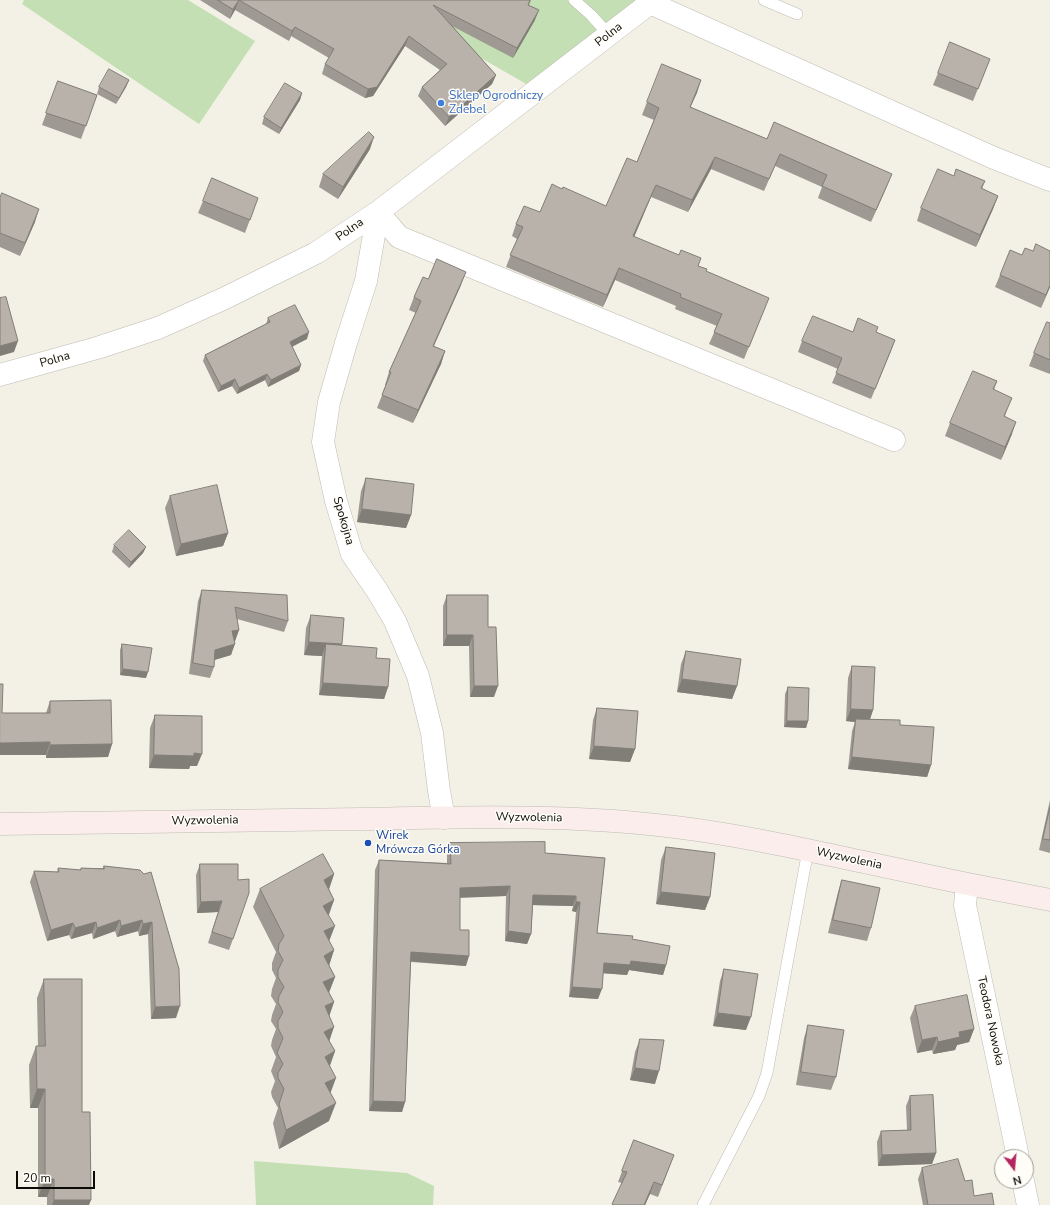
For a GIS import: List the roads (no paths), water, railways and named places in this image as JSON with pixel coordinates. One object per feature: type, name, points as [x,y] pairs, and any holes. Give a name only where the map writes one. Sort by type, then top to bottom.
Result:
[{"type":"street","name":"Polna","points":[[0,376],[97,348],[158,328],[223,299],[316,253],[378,212],[652,1]]},
{"type":"street","points":[[652,1],[994,158],[1050,180]]},
{"type":"street","points":[[378,212],[399,237],[894,440]]},
{"type":"street","name":"Spokojna","points":[[378,212],[366,281],[346,342],[329,402],[323,442],[336,501],[352,554],[378,592],[395,621],[418,676],[432,733],[444,818]]},
{"type":"street","name":"Wyzwolenia","points":[[0,824],[444,818],[542,818],[613,821],[675,827],[808,850],[967,885],[1050,900]]},
{"type":"street","name":"Teodora Nowoka","points":[[967,885],[965,906],[1016,1149]]},
{"type":"street","points":[[1025,1189],[1028,1205]]},
{"type":"lane","points":[[574,0],[591,15],[609,35]]},
{"type":"lane","points":[[764,0],[797,14]]},
{"type":"lane","points":[[703,1205],[759,1096],[767,1073],[808,850]]},
{"type":"place","name":"Sklep Ogrodniczy Zdebel","points":[[441,103]]},
{"type":"place","name":"Wirek Mrówcza Górka","points":[[368,843]]}]
